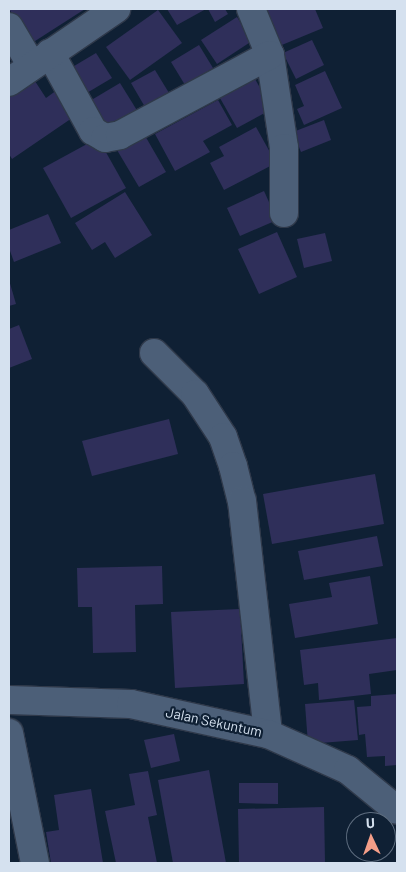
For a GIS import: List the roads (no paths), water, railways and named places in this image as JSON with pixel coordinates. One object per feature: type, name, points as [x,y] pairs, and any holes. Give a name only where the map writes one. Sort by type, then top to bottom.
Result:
[{"type":"street","points":[[9,82],[116,9]]},
{"type":"street","points":[[251,9],[270,54],[284,148],[284,212]]},
{"type":"street","points":[[9,27],[41,59],[93,131],[105,138],[120,135],[270,54]]},
{"type":"street","points":[[154,354],[195,394],[223,437],[233,466],[242,501],[268,734]]},
{"type":"street","name":"Jalan Sekuntum","points":[[9,700],[131,704],[268,734],[348,770],[397,810]]},
{"type":"street","points":[[9,733],[35,863]]}]
